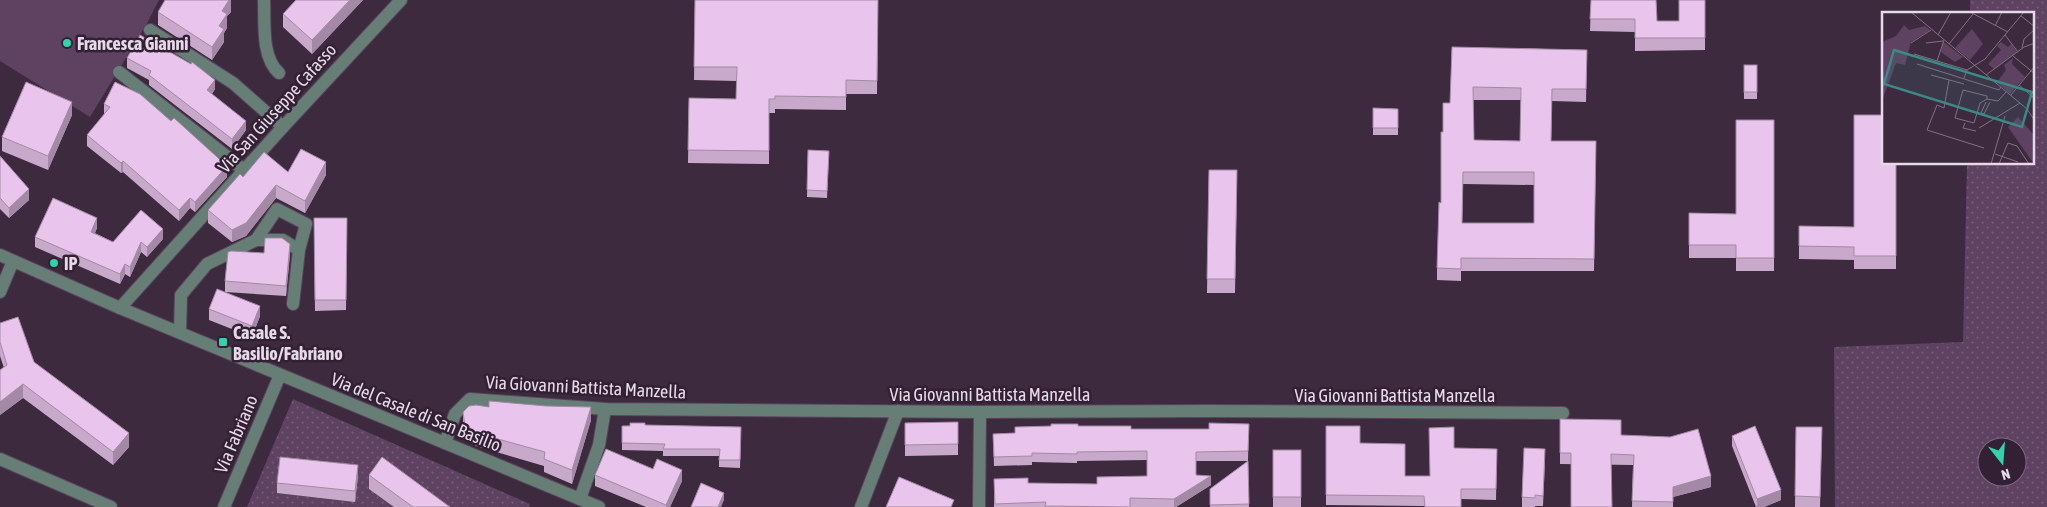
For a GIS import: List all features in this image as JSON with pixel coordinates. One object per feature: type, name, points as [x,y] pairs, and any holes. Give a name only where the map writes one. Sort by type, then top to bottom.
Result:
[{"type":"street","points":[[264,0],[269,61],[279,73]]},
{"type":"street","name":"Via San Giuseppe Cafasso","points":[[120,308],[283,127],[401,0]]},
{"type":"street","points":[[150,30],[233,83],[283,127]]},
{"type":"street","points":[[119,72],[244,170]]},
{"type":"street","points":[[256,240],[277,209],[306,224],[299,250],[293,304]]},
{"type":"street","points":[[180,332],[182,295],[207,264],[256,240],[284,240],[299,250]]},
{"type":"street","name":"Via del Casale di San Basilio","points":[[0,254],[120,308],[599,507]]},
{"type":"street","points":[[0,292],[13,261]]},
{"type":"street","name":"Via Fabriano","points":[[224,507],[280,375]]},
{"type":"street","name":"Via Giovanni Battista Manzella","points":[[444,443],[455,414],[470,399],[605,408],[898,412],[1563,413]]},
{"type":"street","points":[[580,499],[598,445],[605,408]]},
{"type":"street","points":[[861,507],[898,412]]},
{"type":"street","points":[[979,507],[980,412]]},
{"type":"street","points":[[0,459],[111,507]]},
{"type":"shaded area","name":"Francesca Gianni","points":[[0,0],[159,0],[146,25],[90,117],[0,61]]},
{"type":"shaded area","points":[[1970,0],[2047,0],[2047,507],[1835,507],[1834,347],[1963,342],[1967,165],[2034,165],[2034,12],[1970,12]]},
{"type":"shaded area","points":[[293,399],[530,504],[529,507],[247,507]]},
{"type":"building","points":[[165,0],[229,0],[222,11],[227,14],[219,26],[224,29],[212,47],[158,12]]},
{"type":"building","points":[[296,0],[350,0],[312,40],[283,14]]},
{"type":"building","points":[[695,0],[878,0],[877,81],[846,80],[846,97],[775,96],[775,99],[769,99],[769,151],[688,150],[689,98],[736,99],[737,67],[694,67]]},
{"type":"building","points":[[1591,0],[1656,0],[1657,21],[1679,21],[1679,0],[1705,0],[1705,38],[1635,38],[1635,19],[1590,19]]},
{"type":"building","points":[[140,35],[191,64],[192,62],[215,80],[207,90],[246,121],[232,139],[149,75],[151,71],[127,58]]},
{"type":"building","points":[[1452,47],[1587,50],[1586,89],[1552,89],[1551,141],[1596,141],[1594,259],[1461,258],[1461,269],[1437,268],[1439,202],[1441,203],[1443,103],[1450,103]],"holes":[[[1473,87],[1521,88],[1520,141],[1474,140]],[[1463,172],[1534,172],[1534,223],[1462,223]]]},
{"type":"building","points":[[1744,65],[1757,65],[1757,92],[1744,92]]},
{"type":"building","points":[[26,82],[72,102],[48,156],[2,137]]},
{"type":"building","points":[[115,82],[140,94],[171,121],[174,118],[227,166],[195,202],[190,198],[179,210],[123,161],[121,163],[87,135],[110,107],[104,104]]},
{"type":"building","points":[[1373,108],[1398,109],[1398,128],[1373,128]]},
{"type":"building","points":[[1854,115],[1882,115],[1882,165],[1896,165],[1896,256],[1854,256],[1854,247],[1799,246],[1799,226],[1854,227]]},
{"type":"building","points":[[1736,120],[1774,120],[1774,258],[1736,258],[1736,245],[1689,245],[1689,213],[1736,214]]},
{"type":"building","points":[[301,149],[326,162],[305,201],[276,185],[246,223],[232,230],[208,210],[240,174],[243,177],[264,152],[288,172]]},
{"type":"building","points":[[808,150],[829,151],[827,191],[807,190]]},
{"type":"building","points":[[0,156],[29,189],[9,208],[0,198]]},
{"type":"building","points":[[1209,170],[1237,170],[1235,279],[1207,279]]},
{"type":"building","points":[[53,198],[97,218],[91,232],[113,242],[141,210],[163,229],[147,247],[141,242],[130,267],[125,264],[120,274],[35,237]]},
{"type":"building","points":[[314,218],[347,218],[346,300],[315,300]]},
{"type":"building","points":[[265,238],[282,238],[290,244],[286,286],[225,281],[228,252],[264,253]]},
{"type":"building","points":[[217,289],[260,306],[252,326],[209,309]]},
{"type":"building","points":[[18,317],[34,362],[129,433],[113,452],[23,384],[0,402],[0,370],[7,365],[0,342],[0,323]]},
{"type":"building","points":[[489,401],[546,406],[591,407],[572,470],[544,459],[545,452],[476,433],[465,426],[463,412],[469,406],[489,407]]},
{"type":"building","points":[[1560,419],[1621,420],[1621,435],[1670,437],[1698,429],[1711,476],[1673,487],[1673,502],[1632,501],[1634,455],[1611,454],[1612,507],[1571,507],[1571,453],[1560,453]]},
{"type":"building","points":[[958,422],[958,444],[905,445],[905,423]]},
{"type":"building","points":[[630,423],[741,427],[740,460],[719,460],[720,449],[663,449],[665,444],[622,443],[622,426],[630,426]]},
{"type":"building","points":[[1209,423],[1249,424],[1248,451],[1196,452],[1196,475],[1211,476],[1174,499],[1130,498],[1130,507],[1045,506],[1046,502],[995,504],[994,479],[1028,478],[1028,483],[1097,484],[1097,477],[1147,476],[1147,451],[1077,452],[1077,454],[1032,453],[1032,456],[994,457],[993,434],[1015,433],[1015,427],[1051,426],[1051,424],[1131,426],[1131,429],[1209,429]]},
{"type":"building","points":[[1326,426],[1360,426],[1360,443],[1405,444],[1405,476],[1430,476],[1429,428],[1454,427],[1454,448],[1497,449],[1496,489],[1461,489],[1461,507],[1425,507],[1424,496],[1326,495]]},
{"type":"building","points":[[1755,426],[1781,490],[1757,499],[1732,436]]},
{"type":"building","points":[[1796,427],[1822,427],[1820,497],[1795,496]]},
{"type":"building","points":[[1524,448],[1545,449],[1543,496],[1535,495],[1535,498],[1522,497]]},
{"type":"building","points":[[606,449],[653,469],[657,459],[682,470],[666,505],[595,475]]},
{"type":"building","points":[[1273,450],[1301,450],[1301,497],[1273,497]]},
{"type":"building","points":[[280,457],[358,465],[355,491],[277,483]]},
{"type":"building","points":[[382,457],[450,507],[413,507],[369,475]]},
{"type":"building","points":[[1248,461],[1249,504],[1210,505],[1210,489]]},
{"type":"building","points":[[899,477],[954,500],[951,507],[886,507]]},
{"type":"building","points":[[701,483],[724,493],[718,507],[691,507]]},
{"type":"place","name":"Francesca Gianni","points":[[67,43]]},
{"type":"place","name":"IP","points":[[54,263]]},
{"type":"place","name":"Casale S. Basilio/Fabriano","points":[[223,342]]}]
